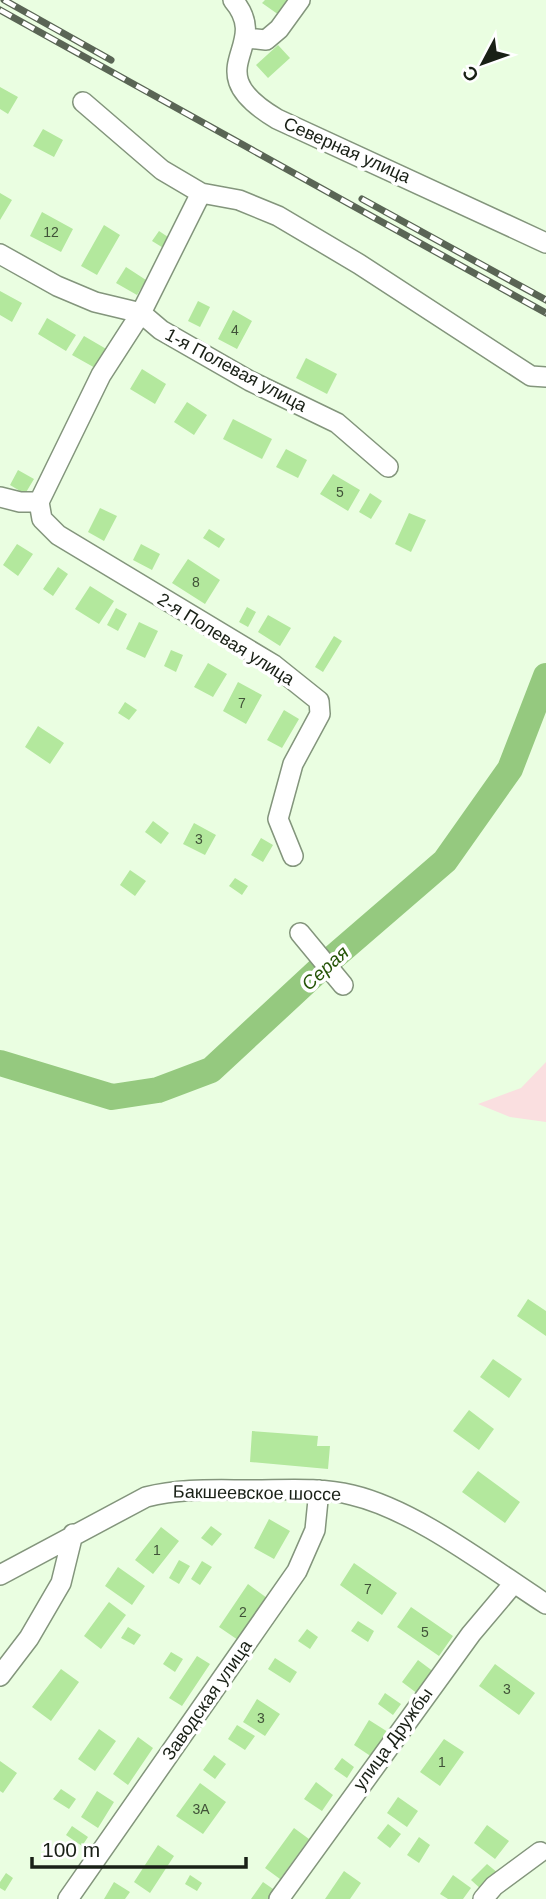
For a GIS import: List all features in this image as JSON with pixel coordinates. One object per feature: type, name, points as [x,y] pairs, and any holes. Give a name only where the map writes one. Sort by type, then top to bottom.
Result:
[{"type":"street","points":[[233,0],[244,13],[246,38],[266,40],[279,29],[300,0]]},
{"type":"street","name":"Северная улица","points":[[246,38],[235,66],[238,83],[253,105],[277,119],[546,243]]},
{"type":"street","points":[[83,102],[162,170],[201,192],[239,200],[278,216],[359,264],[531,376],[546,377]]},
{"type":"street","points":[[0,497],[20,502],[39,502],[102,375],[141,313],[201,192]]},
{"type":"street","name":"1-я Полевая улица","points":[[0,254],[57,286],[95,302],[141,313],[160,330],[239,375],[337,423],[388,467]]},
{"type":"street","name":"2-я Полевая улица","points":[[39,502],[42,520],[58,536],[274,665],[318,701],[320,714],[293,764],[278,819],[293,856]]},
{"type":"street","points":[[300,933],[343,985]]},
{"type":"street","name":"Бакшеевское шоссе","points":[[0,1575],[146,1497],[170,1491],[319,1490],[351,1494],[382,1504],[543,1602]]},
{"type":"street","name":"Заводская улица","points":[[68,1899],[297,1571],[315,1530],[319,1490]]},
{"type":"street","points":[[0,1676],[29,1638],[61,1583],[73,1534]]},
{"type":"street","points":[[543,1602],[546,1580]]},
{"type":"street","name":"улица Дружбы","points":[[279,1899],[471,1634],[514,1583]]},
{"type":"street","points":[[482,1899],[494,1886],[540,1852]]},
{"type":"shaded area","points":[[546,1062],[546,1122],[510,1117],[478,1104],[521,1088]]},
{"type":"building","points":[[265,0],[290,0],[279,15],[262,3]]},
{"type":"building","points":[[278,45],[290,58],[268,78],[256,65]]},
{"type":"building","points":[[0,87],[18,97],[8,114],[0,109]]},
{"type":"building","points":[[43,129],[63,140],[54,157],[33,146]]},
{"type":"building","points":[[0,193],[12,200],[0,220]]},
{"type":"building","points":[[42,212],[73,229],[61,252],[30,236]]},
{"type":"building","points":[[104,225],[120,235],[97,275],[81,266]]},
{"type":"building","points":[[159,231],[171,239],[165,249],[152,241]]},
{"type":"building","points":[[126,267],[146,280],[137,295],[116,283]]},
{"type":"building","points":[[0,291],[22,303],[12,322],[0,315]]},
{"type":"building","points":[[198,301],[210,307],[200,327],[188,321]]},
{"type":"building","points":[[233,310],[252,321],[237,349],[218,339]]},
{"type":"building","points":[[47,318],[76,335],[66,351],[38,334]]},
{"type":"building","points":[[84,336],[108,350],[97,369],[72,355]]},
{"type":"building","points":[[306,358],[337,374],[327,394],[296,378]]},
{"type":"building","points":[[142,369],[166,384],[155,404],[130,389]]},
{"type":"building","points":[[187,402],[207,415],[194,435],[174,422]]},
{"type":"building","points":[[233,419],[272,439],[262,459],[223,439]]},
{"type":"building","points":[[286,449],[307,460],[298,478],[276,467]]},
{"type":"building","points":[[18,470],[34,479],[25,494],[10,485]]},
{"type":"building","points":[[333,474],[360,490],[348,511],[320,494]]},
{"type":"building","points":[[370,493],[382,501],[371,519],[359,512]]},
{"type":"building","points":[[100,508],[117,516],[104,541],[88,532]]},
{"type":"building","points":[[409,513],[426,520],[411,552],[395,544]]},
{"type":"building","points":[[209,529],[225,539],[219,548],[203,538]]},
{"type":"building","points":[[17,544],[33,554],[18,576],[3,565]]},
{"type":"building","points":[[141,544],[160,554],[152,570],[133,560]]},
{"type":"building","points":[[188,559],[220,580],[205,604],[172,583]]},
{"type":"building","points":[[58,567],[68,574],[53,596],[43,589]]},
{"type":"building","points":[[90,586],[114,601],[99,624],[75,609]]},
{"type":"building","points":[[247,607],[256,612],[248,627],[239,622]]},
{"type":"building","points":[[116,608],[127,614],[118,631],[107,625]]},
{"type":"building","points":[[268,615],[291,628],[280,646],[258,632]]},
{"type":"building","points":[[139,622],[158,631],[145,658],[126,649]]},
{"type":"building","points":[[334,636],[342,641],[323,672],[315,667]]},
{"type":"building","points":[[171,650],[183,655],[176,672],[164,666]]},
{"type":"building","points":[[208,663],[227,674],[213,697],[194,687]]},
{"type":"building","points":[[238,682],[262,695],[246,724],[223,711]]},
{"type":"building","points":[[125,702],[137,710],[129,720],[118,713]]},
{"type":"building","points":[[284,710],[299,719],[282,748],[267,740]]},
{"type":"building","points":[[38,726],[64,743],[50,764],[25,747]]},
{"type":"building","points":[[153,821],[169,833],[161,844],[145,832]]},
{"type":"building","points":[[194,823],[216,835],[205,855],[183,844]]},
{"type":"building","points":[[261,838],[273,845],[263,862],[251,855]]},
{"type":"building","points":[[130,870],[146,881],[135,896],[120,885]]},
{"type":"building","points":[[235,878],[248,886],[242,895],[229,886]]},
{"type":"building","points":[[528,1299],[546,1311],[546,1336],[517,1316]]},
{"type":"building","points":[[493,1359],[522,1379],[509,1398],[480,1377]]},
{"type":"building","points":[[469,1410],[494,1429],[479,1450],[453,1431]]},
{"type":"building","points":[[252,1431],[318,1436],[317,1446],[330,1446],[328,1469],[250,1462]]},
{"type":"building","points":[[478,1471],[520,1502],[505,1523],[462,1492]]},
{"type":"building","points":[[269,1519],[290,1531],[274,1559],[254,1548]]},
{"type":"building","points":[[211,1526],[222,1534],[212,1546],[201,1538]]},
{"type":"building","points":[[161,1527],[179,1541],[153,1574],[135,1560]]},
{"type":"building","points":[[179,1560],[190,1566],[179,1584],[169,1578]]},
{"type":"building","points":[[202,1561],[212,1567],[200,1585],[191,1579]]},
{"type":"building","points":[[354,1563],[397,1593],[382,1615],[340,1585]]},
{"type":"building","points":[[118,1567],[145,1586],[132,1605],[105,1586]]},
{"type":"building","points":[[248,1584],[267,1598],[238,1640],[219,1627]]},
{"type":"building","points":[[109,1602],[126,1615],[101,1649],[84,1636]]},
{"type":"building","points":[[411,1607],[453,1636],[439,1656],[397,1627]]},
{"type":"building","points":[[358,1621],[374,1631],[368,1642],[351,1631]]},
{"type":"building","points":[[128,1627],[141,1635],[134,1645],[121,1638]]},
{"type":"building","points":[[307,1629],[318,1637],[310,1649],[298,1641]]},
{"type":"building","points":[[171,1652],[183,1659],[175,1672],[163,1664]]},
{"type":"building","points":[[197,1656],[210,1664],[182,1706],[169,1698]]},
{"type":"building","points":[[275,1658],[297,1672],[290,1683],[268,1669]]},
{"type":"building","points":[[418,1660],[434,1672],[418,1694],[402,1682]]},
{"type":"building","points":[[495,1664],[535,1693],[519,1715],[479,1686]]},
{"type":"building","points":[[61,1669],[79,1682],[51,1721],[32,1707]]},
{"type":"building","points":[[385,1693],[401,1704],[393,1715],[378,1704]]},
{"type":"building","points":[[257,1699],[280,1714],[265,1736],[243,1722]]},
{"type":"building","points":[[369,1720],[388,1732],[372,1757],[354,1745]]},
{"type":"building","points":[[237,1725],[255,1736],[245,1750],[228,1739]]},
{"type":"building","points":[[99,1729],[116,1741],[95,1771],[78,1759]]},
{"type":"building","points":[[138,1737],[153,1748],[128,1785],[113,1774]]},
{"type":"building","points":[[444,1739],[464,1752],[440,1786],[420,1772]]},
{"type":"building","points":[[214,1755],[226,1764],[215,1779],[203,1770]]},
{"type":"building","points":[[342,1758],[354,1767],[347,1778],[334,1769]]},
{"type":"building","points":[[0,1761],[17,1773],[3,1793],[0,1791]]},
{"type":"building","points":[[316,1782],[333,1795],[322,1811],[304,1799]]},
{"type":"building","points":[[200,1783],[226,1802],[203,1834],[176,1816]]},
{"type":"building","points":[[61,1789],[76,1799],[69,1809],[53,1799]]},
{"type":"building","points":[[97,1791],[114,1802],[98,1828],[81,1817]]},
{"type":"building","points":[[398,1797],[418,1811],[407,1827],[387,1813]]},
{"type":"building","points":[[388,1824],[401,1834],[390,1848],[377,1838]]},
{"type":"building","points":[[487,1825],[509,1841],[495,1859],[474,1843]]},
{"type":"building","points":[[72,1826],[88,1837],[82,1846],[66,1835]]},
{"type":"building","points":[[294,1828],[309,1839],[280,1879],[265,1868]]},
{"type":"building","points":[[419,1837],[430,1845],[419,1863],[407,1855]]},
{"type":"building","points":[[158,1845],[174,1856],[150,1893],[134,1882]]},
{"type":"building","points":[[487,1864],[498,1873],[482,1890],[471,1880]]},
{"type":"building","points":[[344,1871],[361,1883],[350,1899],[325,1899]]},
{"type":"building","points":[[6,1873],[13,1878],[5,1891],[0,1888],[0,1882]]},
{"type":"building","points":[[190,1875],[202,1883],[197,1891],[185,1884]]},
{"type":"building","points":[[453,1875],[471,1888],[463,1899],[448,1899],[440,1894]]},
{"type":"building","points":[[114,1882],[130,1892],[125,1899],[104,1899]]},
{"type":"building","points":[[263,1882],[276,1891],[271,1899],[251,1899]]},
{"type":"waterway","name":"Серая","points":[[0,1063],[112,1097],[158,1090],[211,1070],[321,968],[445,861],[510,769],[546,676]]},
{"type":"railway","points":[[4,0],[111,60]]},
{"type":"railway","points":[[0,10],[546,313]]},
{"type":"railway","points":[[362,199],[546,300]]}]
